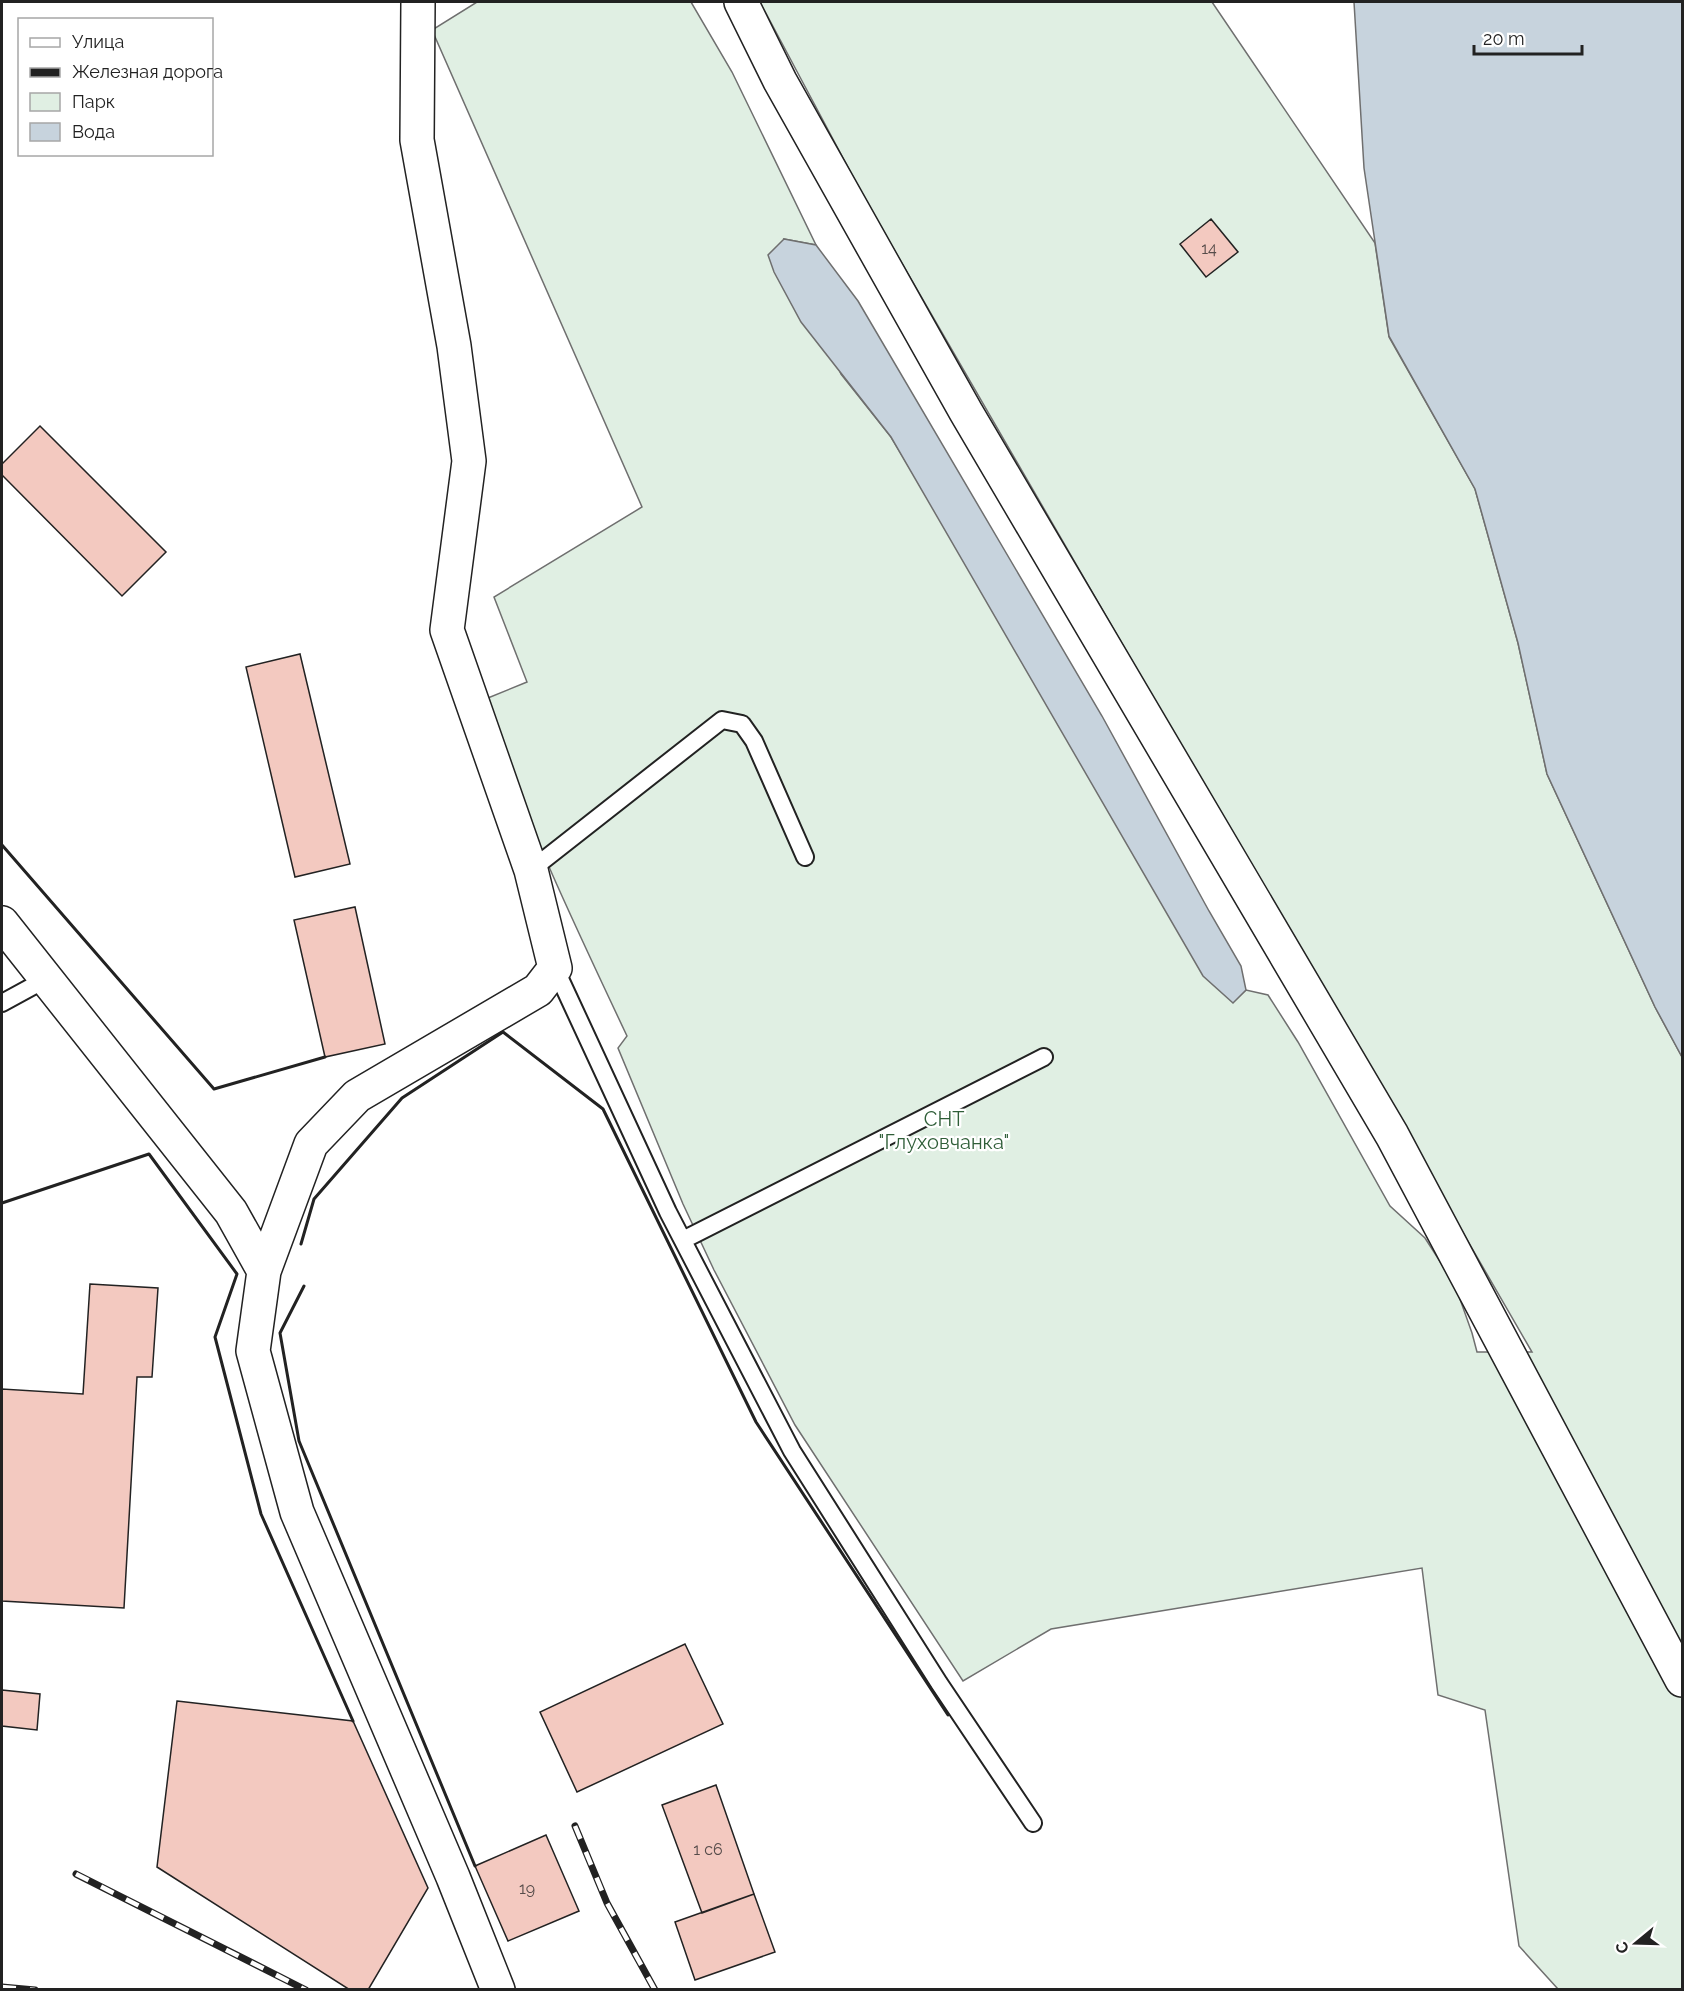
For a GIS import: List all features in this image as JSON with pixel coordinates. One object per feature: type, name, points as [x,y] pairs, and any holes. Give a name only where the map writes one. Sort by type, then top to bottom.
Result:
[{"type":"street","points":[[418,2],[417,140],[454,346],[468,461],[447,630],[531,870],[555,968],[538,990],[357,1096],[310,1144],[264,1271],[253,1351],[297,1512],[498,1989]]},
{"type":"street","points":[[741,2],[780,81],[966,412],[1392,1135],[1683,1680]]},
{"type":"street","points":[[2,923],[231,1212],[264,1271]]},
{"type":"lane","points":[[531,870],[722,720],[742,724],[754,741],[805,857]]},
{"type":"lane","points":[[555,968],[683,1240],[792,1451],[939,1683],[1033,1823]]},
{"type":"lane","points":[[2,1004],[46,979]]},
{"type":"lane","points":[[683,1240],[1044,1057]]},
{"type":"green space","name":"СНТ \"Глуховчанка\"","points":[[477,2],[691,2],[732,72],[816,245],[784,239],[841,374],[891,437],[1233,1002],[1246,990],[1268,995],[1298,1042],[1390,1206],[1425,1238],[1455,1285],[1477,1352],[1532,1352],[867,203],[760,2],[1212,2],[1375,243],[1389,337],[1475,489],[1518,643],[1547,774],[1655,1007],[1682,1057],[1682,1989],[1558,1989],[1519,1946],[1485,1710],[1438,1695],[1422,1568],[1051,1629],[963,1681],[795,1425],[714,1270],[683,1204],[618,1048],[627,1036],[532,828],[483,700],[527,682],[494,597],[642,507],[432,30]]},
{"type":"water","points":[[1354,2],[1682,2],[1682,1057],[1655,1007],[1547,774],[1518,643],[1475,489],[1389,336],[1364,168]]},
{"type":"water","points":[[784,239],[816,245],[858,301],[1102,716],[1241,966],[1246,990],[1233,1003],[1203,976],[891,437],[801,322],[774,272],[768,255]]},
{"type":"building","points":[[1211,219],[1238,252],[1206,277],[1180,244]]},
{"type":"building","points":[[40,426],[166,552],[122,596],[2,475],[2,464]]},
{"type":"building","points":[[300,654],[350,864],[295,877],[246,667]]},
{"type":"building","points":[[355,907],[385,1044],[325,1057],[294,920]]},
{"type":"building","points":[[90,1284],[158,1288],[152,1377],[137,1377],[124,1608],[2,1601],[2,1389],[83,1394]]},
{"type":"building","points":[[685,1644],[723,1724],[577,1792],[540,1712]]},
{"type":"building","points":[[2,1690],[40,1694],[37,1730],[2,1726]]},
{"type":"building","points":[[177,1701],[353,1721],[428,1888],[368,1990],[350,1990],[157,1867]]},
{"type":"building","points":[[716,1785],[754,1894],[702,1913],[662,1805]]},
{"type":"building","points":[[546,1835],[579,1911],[508,1941],[475,1866]]},
{"type":"building","points":[[754,1894],[775,1952],[695,1980],[675,1922]]},
{"type":"railway","points":[[575,1826],[607,1903],[655,1990]]},
{"type":"railway","points":[[76,1874],[306,1990]]},
{"type":"railway","points":[[2,1987],[35,1990]]},
{"type":"wall","points":[[2,845],[214,1089],[325,1057]]},
{"type":"wall","points":[[301,1244],[314,1199],[402,1098],[503,1032],[603,1109],[756,1422],[948,1715]]},
{"type":"wall","points":[[2,1203],[149,1154],[237,1274],[215,1337],[261,1514],[353,1721]]},
{"type":"wall","points":[[304,1286],[280,1333],[299,1441],[475,1866]]}]
